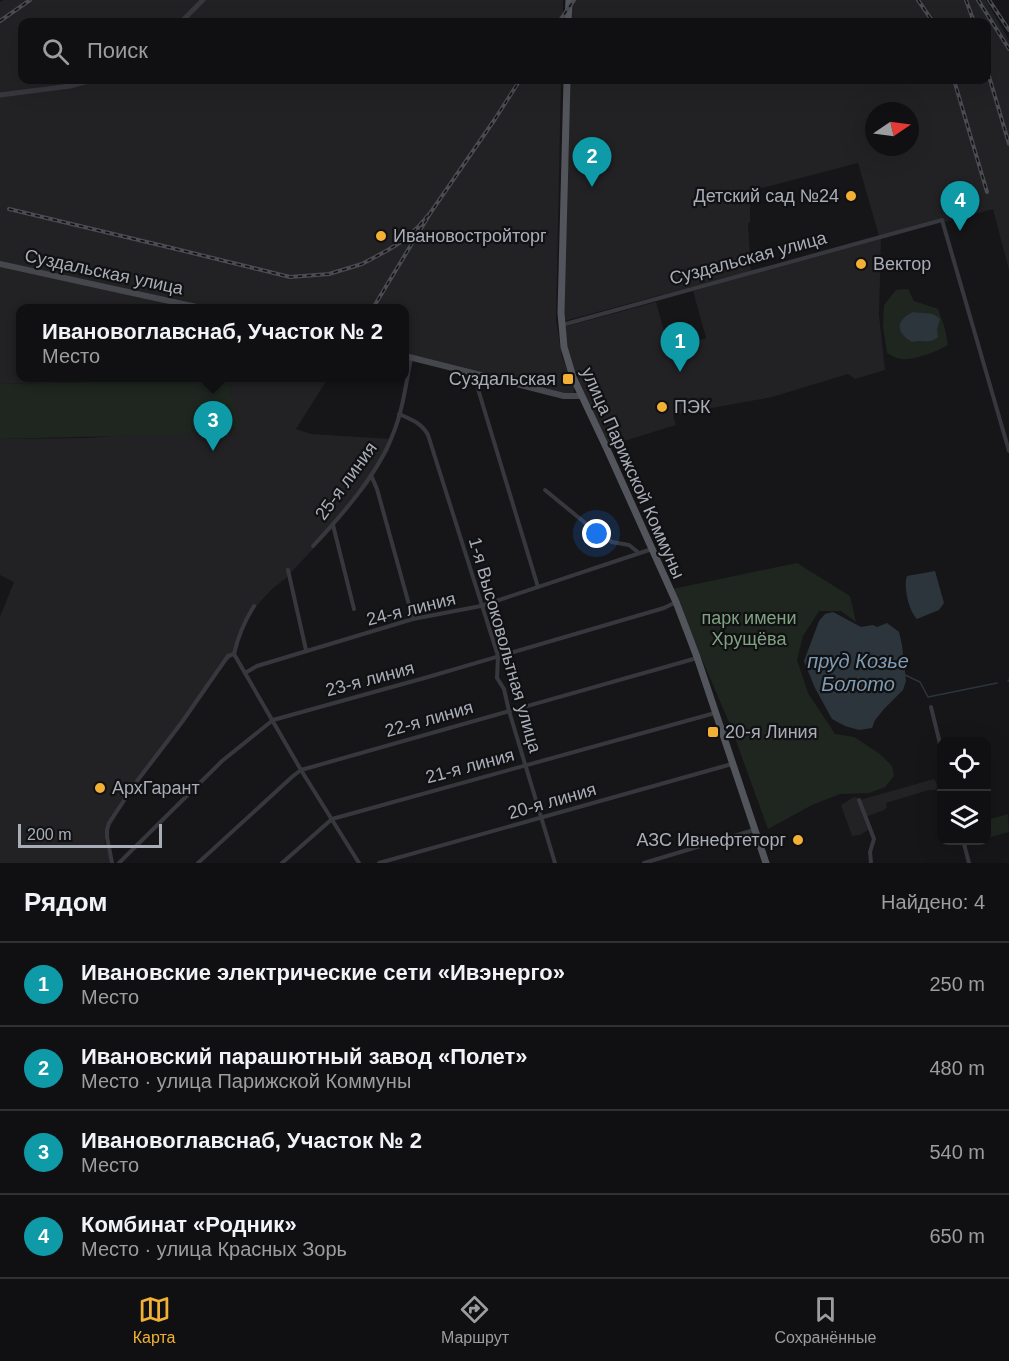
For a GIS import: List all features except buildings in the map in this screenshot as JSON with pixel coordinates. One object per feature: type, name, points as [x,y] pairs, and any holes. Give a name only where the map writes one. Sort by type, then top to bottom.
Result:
[{"type":"main road","points":[[568,18],[569,0]]},
{"type":"main road","name":"улица Парижской Коммуны","points":[[567,84],[561,326],[568,363],[676,602],[716,712],[766,863]]},
{"type":"main road","name":"Суздальская улица","points":[[0,264],[179,304]]},
{"type":"main road","points":[[409,357],[564,396],[582,396]]},
{"type":"street","points":[[185,18],[203,0]]},
{"type":"street","points":[[0,95],[77,84]]},
{"type":"street","name":"Суздальская улица","points":[[561,326],[942,220],[1009,451]]},
{"type":"street","points":[[477,374],[478,389],[538,587]]},
{"type":"street","name":"25-я линия","points":[[313,546],[371,475],[387,449],[399,414],[404,382]]},
{"type":"street","name":"1-я Высоковольтная улица","points":[[399,414],[418,423],[428,435],[498,656],[496,678],[504,689],[555,863]]},
{"type":"street","points":[[371,475],[377,489],[413,619]]},
{"type":"street","points":[[545,490],[595,531],[612,542],[629,545],[639,554]]},
{"type":"street","points":[[333,524],[354,609]]},
{"type":"street","name":"24-я линия","points":[[245,673],[257,666],[306,650],[413,619],[481,606],[652,549]]},
{"type":"street","points":[[288,570],[306,650]]},
{"type":"street","name":"23-я линия","points":[[119,863],[222,761],[273,720],[664,608],[676,602]]},
{"type":"street","points":[[254,606],[237,638],[234,654],[301,770],[359,863]]},
{"type":"street","points":[[112,863],[107,830],[114,814],[228,656],[234,654]]},
{"type":"street","name":"22-я линия","points":[[198,863],[301,770],[697,657]]},
{"type":"street","points":[[930,707],[938,737]]},
{"type":"street","name":"21-я линия","points":[[282,863],[332,819],[716,712]]},
{"type":"street","name":"20-я линия","points":[[379,863],[732,764]]},
{"type":"street","points":[[859,800],[874,839],[870,852],[871,863]]},
{"type":"street","points":[[644,863],[754,830]]},
{"type":"street","points":[[964,845],[969,863]]},
{"type":"shaded area","points":[[4,0],[563,0],[563,18],[18,18],[18,84],[561,84],[556,320],[562,357],[574,387],[574,394],[409,358],[409,304],[182,304],[0,261],[0,2]]},
{"type":"shaded area","points":[[570,0],[986,0],[1009,40],[1009,270],[993,209],[945,222],[941,218],[879,236],[858,163],[750,191],[750,222],[748,224],[751,271],[564,321],[569,84],[991,84],[991,18],[570,18]]},
{"type":"shaded area","points":[[881,239],[879,315],[885,370],[855,379],[848,374],[772,397],[673,415],[676,425],[608,446],[572,365],[567,350],[564,327],[656,302],[669,349],[706,338],[693,291]]},
{"type":"shaded area","points":[[0,265],[168,304],[16,304],[16,382],[94,382],[0,384]]},
{"type":"shaded area","points":[[325,382],[296,429],[311,434],[392,439],[389,450],[368,485],[329,532],[285,579],[273,588],[244,623],[232,657],[218,669],[170,742],[127,797],[106,834],[105,843],[110,863],[0,863],[0,617],[14,582],[0,575],[0,439],[88,438],[195,429],[205,425],[239,427],[230,386],[219,383]]},
{"type":"shaded area","points":[[934,779],[937,784],[935,790],[886,803],[887,807],[884,810],[866,817],[860,800]]},
{"type":"shaded area","points":[[854,797],[857,798],[868,830],[860,835],[852,836],[841,805]]},
{"type":"green space","points":[[908,289],[914,301],[938,309],[948,345],[918,357],[899,359],[887,353],[883,327],[884,305],[896,290]]},
{"type":"green space","points":[[219,382],[230,386],[240,427],[202,427],[189,434],[0,439],[0,384]]},
{"type":"green space","name":"парк имени Хрущёва","points":[[797,563],[850,596],[856,622],[841,611],[819,611],[803,636],[797,660],[808,693],[835,734],[854,737],[880,754],[892,766],[894,776],[885,787],[869,793],[840,794],[812,805],[768,829],[731,727],[672,589]]},
{"type":"green space","points":[[1008,814],[1009,832],[991,837],[991,819]]},
{"type":"water","points":[[913,312],[931,314],[940,319],[937,329],[938,337],[929,341],[912,342],[906,338],[900,330],[901,322]]},
{"type":"water","points":[[935,571],[944,603],[939,610],[917,619],[908,599],[907,576]]},
{"type":"water","name":"пруд Козье Болото","points":[[833,612],[861,627],[873,625],[877,627],[887,623],[899,632],[906,681],[903,690],[875,720],[872,728],[859,730],[832,719],[815,688],[804,661],[819,621],[825,614]]},
{"type":"waterway","points":[[905,675],[920,682],[928,697],[997,683]]},
{"type":"railway","points":[[0,21],[30,0]]},
{"type":"railway","points":[[562,18],[574,0]]},
{"type":"railway","points":[[918,0],[930,18]]},
{"type":"railway","points":[[966,0],[973,18]]},
{"type":"railway","points":[[978,0],[989,18]]},
{"type":"railway","points":[[989,0],[1009,30]]},
{"type":"railway","points":[[991,21],[1009,49]]},
{"type":"railway","points":[[991,83],[1009,144]]},
{"type":"railway","points":[[375,304],[431,212],[517,84]]},
{"type":"railway","points":[[955,84],[987,192]]},
{"type":"railway","points":[[9,209],[290,277],[329,274],[362,264],[404,240],[431,212]]},
{"type":"place","name":"Ивановский парашютный завод «Полет»","points":[[592,187]]},
{"type":"place","name":"Детский сад №24","points":[[851,196]]},
{"type":"place","name":"Комбинат «Родник»","points":[[960,231]]},
{"type":"place","name":"Ивановостройторг","points":[[381,236]]},
{"type":"place","name":"Вектор","points":[[861,264]]},
{"type":"place","name":"Ивановские электрические сети «Ивэнерго»","points":[[680,372]]},
{"type":"place","name":"Суздальская","points":[[568,379]]},
{"type":"place","name":"ПЭК","points":[[662,407]]},
{"type":"place","name":"Ивановоглавснаб, Участок № 2","points":[[213,451]]},
{"type":"place","name":"20-я Линия","points":[[713,732]]},
{"type":"place","name":"АрхГарант","points":[[100,788]]},
{"type":"place","name":"АЗС Ивнефтеторг","points":[[798,840]]}]
